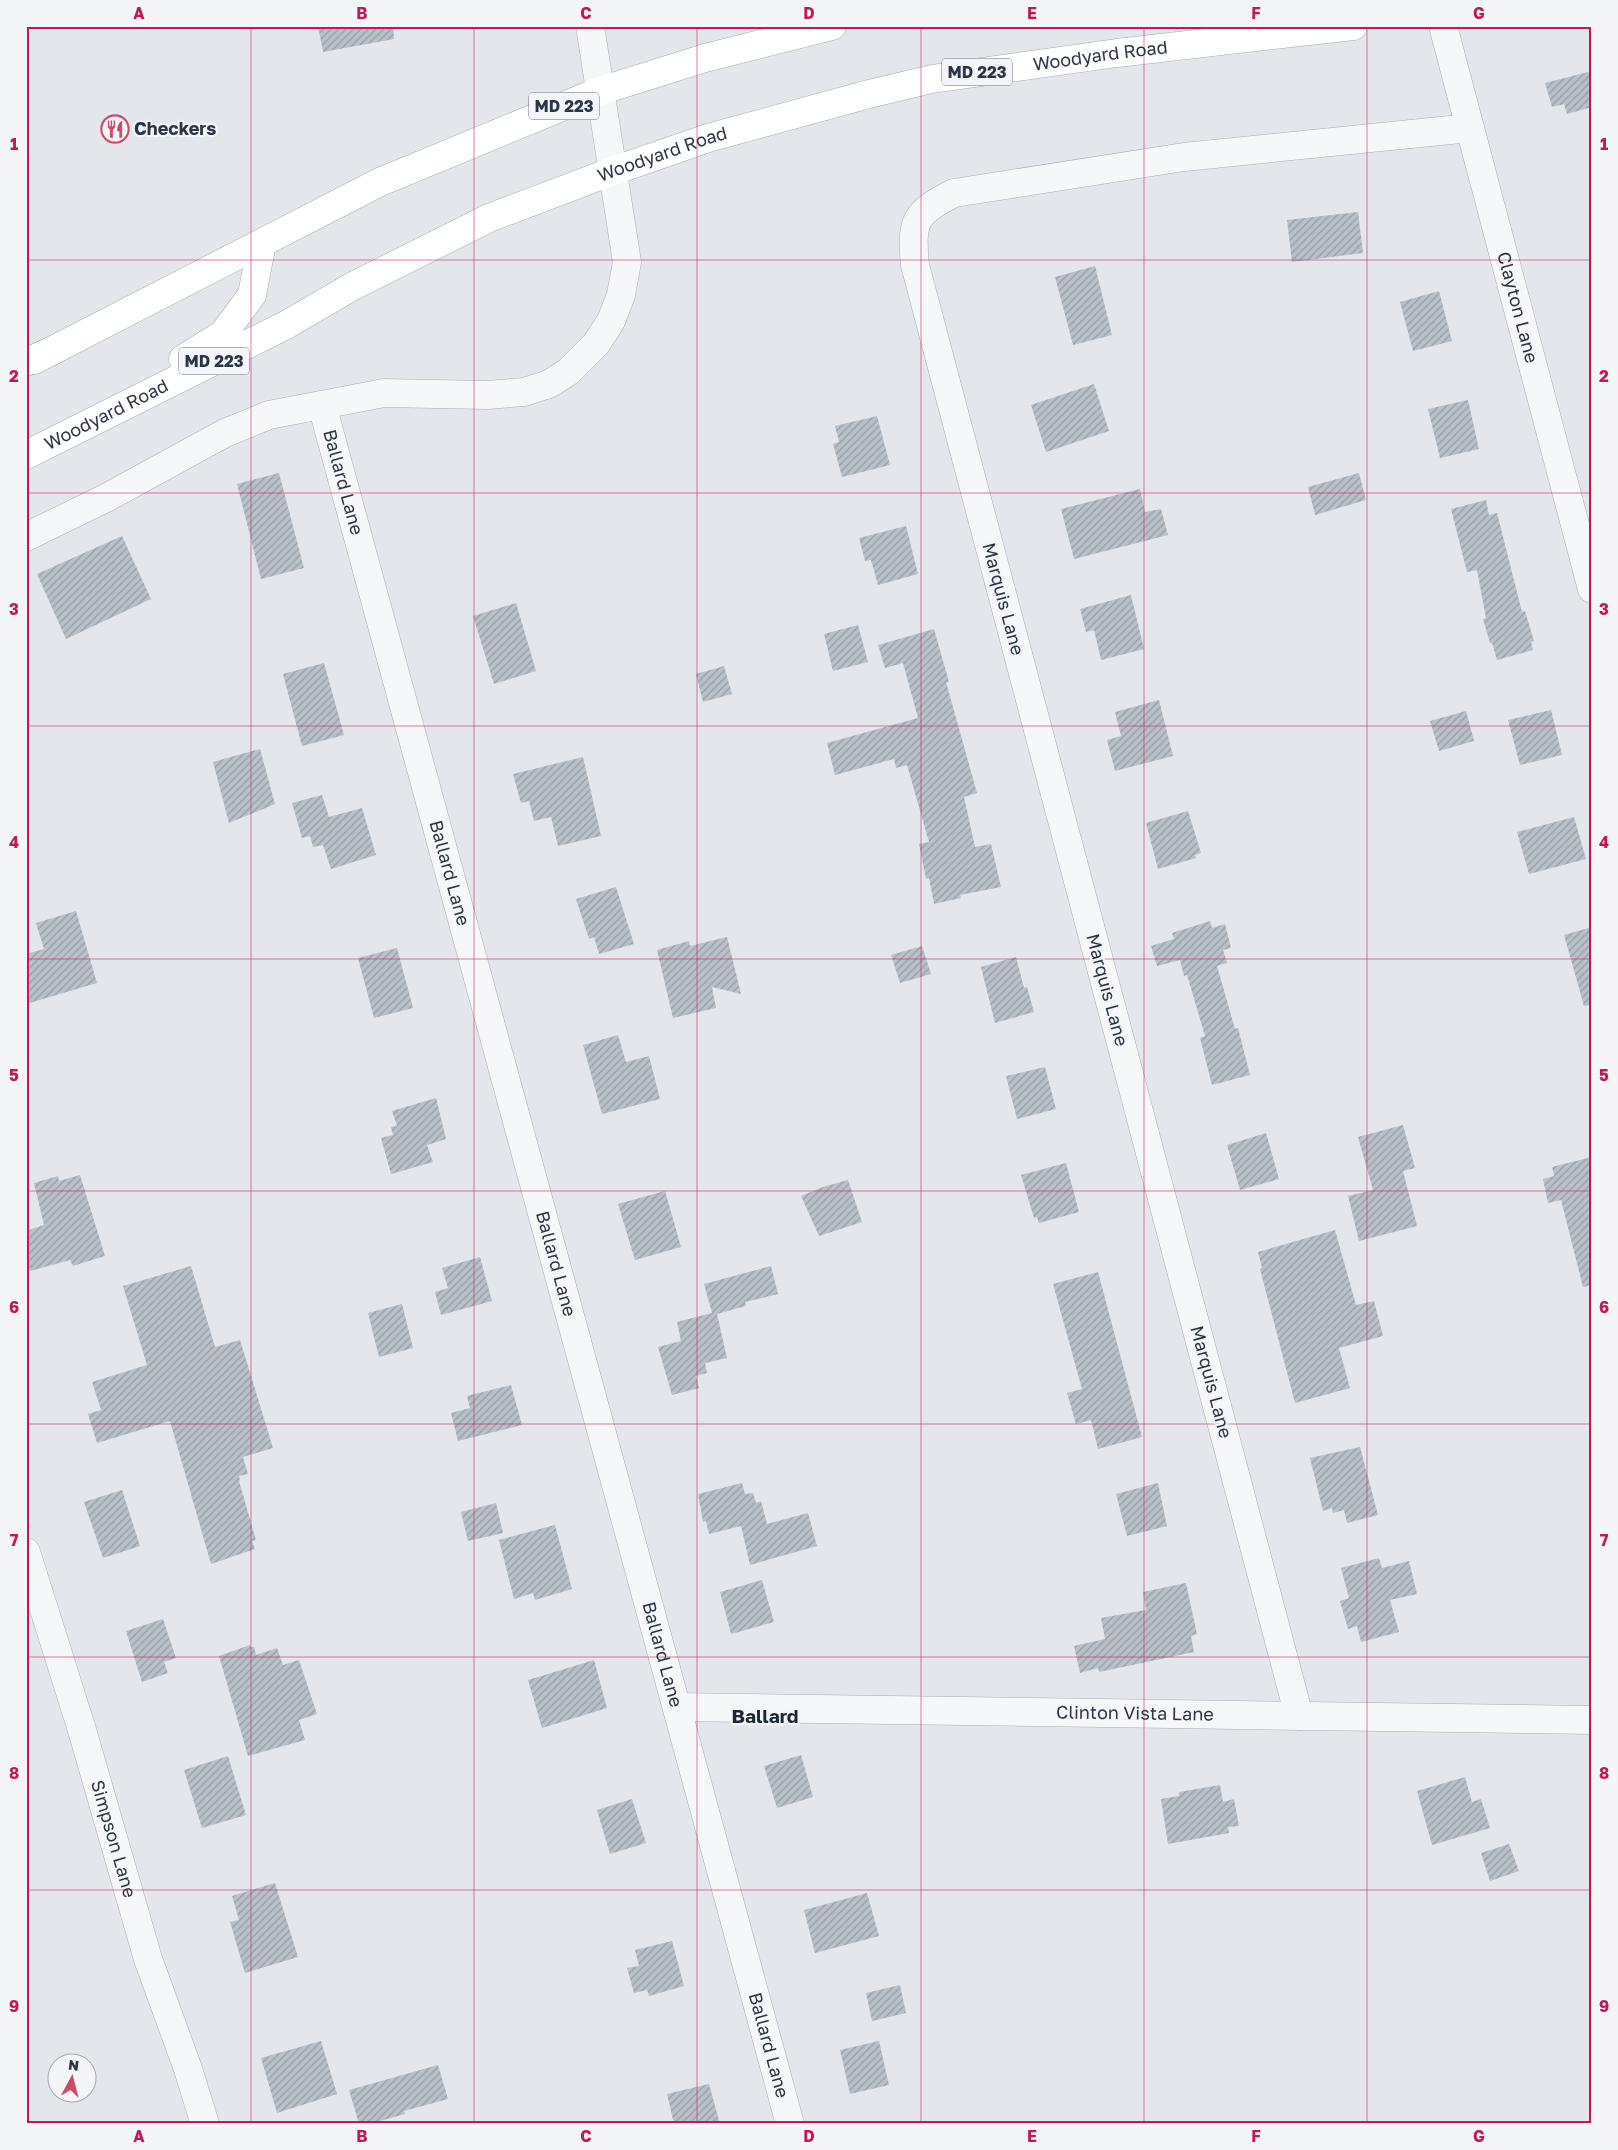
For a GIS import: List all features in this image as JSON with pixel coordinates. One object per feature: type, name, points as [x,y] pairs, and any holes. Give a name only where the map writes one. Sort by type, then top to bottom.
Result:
[{"type":"main road","name":"MD 223","points":[[26,363],[380,182],[600,91],[704,58],[832,26]]},
{"type":"main road","name":"Woodyard Road","points":[[26,455],[286,326],[353,286],[489,218],[613,171],[708,138],[869,94],[932,79],[1117,53],[1353,26]]},
{"type":"main road","points":[[56,439],[223,334],[252,296],[262,243]]},
{"type":"street","points":[[26,537],[106,498],[225,433],[269,415],[384,393],[487,395],[524,392],[549,384],[568,372],[596,344],[610,321],[621,295],[627,262],[590,26]]},
{"type":"street","name":"Clayton Lane","points":[[1443,26],[1592,588]]},
{"type":"street","name":"Marquis Lane","points":[[1299,1716],[915,265],[912,236],[919,216],[932,204],[954,193],[1184,157],[1470,128]]},
{"type":"street","name":"Ballard Lane","points":[[322,405],[790,2124]]},
{"type":"street","name":"Simpson Lane","points":[[26,1552],[82,1730],[148,1959],[188,2069],[205,2124]]},
{"type":"street","name":"Clinton Vista Lane","points":[[677,1707],[1592,1720]]},
{"type":"building","points":[[318,26],[393,26],[394,39],[323,52]]},
{"type":"building","points":[[1592,71],[1592,107],[1567,114],[1564,104],[1552,107],[1545,83]]},
{"type":"building","points":[[1358,212],[1363,253],[1292,262],[1287,220]]},
{"type":"building","points":[[1095,266],[1112,335],[1073,345],[1055,277]]},
{"type":"building","points":[[1439,291],[1452,341],[1413,351],[1400,302]]},
{"type":"building","points":[[1094,384],[1109,431],[1046,452],[1031,405]]},
{"type":"building","points":[[1468,400],[1479,449],[1440,458],[1428,409]]},
{"type":"building","points":[[877,416],[890,465],[842,477],[833,444],[839,442],[835,426]]},
{"type":"building","points":[[279,473],[304,568],[261,579],[237,484]]},
{"type":"building","points":[[1359,473],[1366,500],[1315,515],[1308,487]]},
{"type":"building","points":[[1140,489],[1145,512],[1161,509],[1168,535],[1074,559],[1061,509]]},
{"type":"building","points":[[1486,500],[1489,515],[1497,513],[1522,612],[1525,611],[1534,641],[1531,642],[1533,650],[1497,660],[1483,619],[1486,618],[1477,570],[1467,572],[1451,509]]},
{"type":"building","points":[[906,526],[918,574],[878,585],[871,560],[865,561],[859,538]]},
{"type":"building","points":[[122,536],[151,599],[66,639],[37,574]]},
{"type":"building","points":[[1131,595],[1144,649],[1101,660],[1094,630],[1086,632],[1080,609]]},
{"type":"building","points":[[516,603],[536,671],[494,684],[473,616]]},
{"type":"building","points":[[858,625],[868,662],[833,671],[824,634]]},
{"type":"building","points":[[934,629],[949,682],[946,682],[977,793],[964,797],[975,847],[991,844],[1001,887],[960,895],[961,898],[934,904],[929,878],[926,879],[919,844],[929,842],[907,765],[896,768],[894,759],[835,775],[827,743],[918,718],[903,663],[885,668],[878,645]]},
{"type":"building","points":[[324,663],[344,735],[302,746],[283,674]]},
{"type":"building","points":[[724,666],[732,694],[703,702],[696,674]]},
{"type":"building","points":[[1159,700],[1173,756],[1115,771],[1107,740],[1121,736],[1115,712]]},
{"type":"building","points":[[1551,710],[1562,755],[1520,765],[1508,720]]},
{"type":"building","points":[[1466,711],[1474,741],[1439,751],[1430,721]]},
{"type":"building","points":[[260,749],[275,804],[229,823],[213,762]]},
{"type":"building","points":[[583,757],[601,836],[558,846],[551,817],[534,821],[529,801],[521,803],[513,774]]},
{"type":"building","points":[[322,795],[329,817],[362,808],[376,855],[331,869],[323,845],[313,847],[310,836],[302,838],[292,803]]},
{"type":"building","points":[[1188,811],[1201,853],[1195,855],[1196,858],[1158,869],[1146,823]]},
{"type":"building","points":[[1574,817],[1586,859],[1529,874],[1517,832]]},
{"type":"building","points":[[616,887],[634,944],[599,954],[594,937],[589,939],[576,899]]},
{"type":"building","points":[[76,911],[97,983],[26,1004],[26,954],[44,949],[36,923]]},
{"type":"building","points":[[1210,921],[1212,928],[1225,924],[1231,948],[1223,950],[1227,963],[1217,966],[1235,1029],[1238,1028],[1250,1075],[1212,1085],[1200,1038],[1205,1036],[1187,975],[1184,976],[1180,960],[1157,966],[1151,946],[1174,939],[1172,933]]},
{"type":"building","points":[[1592,927],[1592,1005],[1584,1006],[1564,935]]},
{"type":"building","points":[[727,937],[741,994],[712,987],[716,1008],[673,1018],[657,950],[689,941],[690,946]]},
{"type":"building","points":[[922,946],[931,974],[900,983],[891,955]]},
{"type":"building","points":[[397,948],[413,1008],[374,1018],[358,958]]},
{"type":"building","points":[[1016,957],[1024,988],[1027,987],[1034,1012],[995,1023],[981,967]]},
{"type":"building","points":[[618,1035],[626,1062],[649,1056],[660,1099],[602,1114],[583,1045]]},
{"type":"building","points":[[1045,1067],[1056,1109],[1017,1119],[1006,1076]]},
{"type":"building","points":[[436,1098],[446,1139],[427,1145],[433,1162],[391,1174],[381,1138],[393,1135],[391,1127],[397,1126],[392,1111]]},
{"type":"building","points":[[1403,1125],[1415,1168],[1403,1171],[1417,1226],[1359,1241],[1348,1196],[1373,1190],[1358,1137]]},
{"type":"building","points":[[1266,1133],[1279,1179],[1240,1190],[1227,1145]]},
{"type":"building","points":[[1592,1157],[1592,1285],[1583,1287],[1561,1200],[1548,1203],[1543,1179],[1554,1176],[1552,1167]]},
{"type":"building","points":[[1066,1163],[1079,1212],[1039,1223],[1037,1217],[1034,1218],[1021,1175]]},
{"type":"building","points":[[80,1175],[105,1256],[73,1266],[70,1260],[30,1271],[26,1258],[26,1231],[44,1225],[34,1183],[58,1176],[59,1181]]},
{"type":"building","points":[[848,1180],[862,1222],[819,1236],[801,1196]]},
{"type":"building","points":[[665,1191],[681,1247],[635,1260],[618,1204]]},
{"type":"building","points":[[1335,1230],[1356,1305],[1374,1301],[1383,1336],[1339,1348],[1350,1388],[1295,1403],[1260,1269],[1262,1268],[1258,1252]]},
{"type":"building","points":[[480,1257],[492,1301],[441,1315],[435,1292],[448,1288],[442,1268]]},
{"type":"building","points":[[191,1266],[215,1347],[240,1340],[273,1448],[243,1457],[248,1474],[239,1476],[256,1540],[252,1541],[255,1549],[211,1564],[170,1421],[97,1443],[88,1414],[101,1410],[92,1382],[147,1365],[123,1286]]},
{"type":"building","points":[[771,1266],[778,1294],[745,1302],[746,1306],[717,1314],[727,1358],[705,1363],[707,1373],[696,1376],[699,1388],[672,1395],[658,1347],[681,1341],[677,1322],[712,1313],[704,1284]]},
{"type":"building","points":[[1098,1272],[1142,1437],[1098,1449],[1091,1420],[1076,1424],[1067,1393],[1082,1389],[1053,1284]]},
{"type":"building","points":[[402,1304],[413,1348],[379,1357],[368,1313]]},
{"type":"building","points":[[511,1385],[522,1425],[458,1441],[451,1413],[470,1408],[467,1396]]},
{"type":"building","points":[[1360,1447],[1378,1515],[1347,1523],[1344,1510],[1333,1513],[1332,1508],[1323,1511],[1310,1458]]},
{"type":"building","points":[[742,1483],[745,1494],[753,1493],[756,1503],[761,1501],[767,1524],[808,1513],[817,1546],[750,1565],[741,1526],[709,1534],[706,1521],[703,1522],[698,1494]]},
{"type":"building","points":[[1158,1483],[1167,1526],[1127,1536],[1116,1494]]},
{"type":"building","points":[[122,1490],[140,1546],[103,1558],[84,1502]]},
{"type":"building","points":[[496,1503],[503,1533],[468,1541],[461,1512]]},
{"type":"building","points":[[555,1525],[572,1589],[535,1600],[533,1593],[514,1599],[499,1540]]},
{"type":"building","points":[[1379,1558],[1382,1568],[1409,1561],[1417,1594],[1390,1600],[1399,1632],[1361,1642],[1357,1626],[1348,1629],[1340,1601],[1349,1598],[1341,1568]]},
{"type":"building","points":[[762,1580],[774,1622],[731,1634],[720,1592]]},
{"type":"building","points":[[1186,1583],[1197,1634],[1191,1636],[1194,1652],[1099,1672],[1098,1668],[1080,1673],[1074,1646],[1105,1639],[1101,1618],[1146,1610],[1143,1592]]},
{"type":"building","points":[[163,1619],[176,1658],[164,1662],[168,1673],[142,1682],[126,1631]]},
{"type":"building","points":[[250,1645],[254,1647],[256,1655],[277,1648],[283,1665],[299,1660],[317,1714],[299,1720],[305,1740],[248,1756],[219,1656]]},
{"type":"building","points":[[594,1660],[607,1708],[542,1728],[528,1680]]},
{"type":"building","points":[[801,1755],[813,1797],[777,1808],[764,1766]]},
{"type":"building","points":[[228,1756],[246,1815],[202,1828],[184,1770]]},
{"type":"building","points":[[1465,1777],[1472,1802],[1481,1799],[1490,1828],[1432,1845],[1417,1791]]},
{"type":"building","points":[[1220,1785],[1223,1802],[1234,1799],[1239,1826],[1228,1827],[1229,1833],[1168,1844],[1161,1799],[1179,1796],[1179,1792]]},
{"type":"building","points":[[632,1799],[646,1843],[610,1854],[597,1810]]},
{"type":"building","points":[[1509,1844],[1519,1871],[1490,1881],[1481,1853]]},
{"type":"building","points":[[275,1883],[298,1957],[245,1973],[230,1922],[239,1920],[232,1896]]},
{"type":"building","points":[[867,1893],[879,1936],[815,1953],[804,1910]]},
{"type":"building","points":[[672,1941],[684,1986],[649,1996],[647,1990],[634,1993],[627,1968],[639,1966],[635,1950]]},
{"type":"building","points":[[900,1985],[906,2013],[872,2021],[866,1993]]},
{"type":"building","points":[[321,2041],[337,2094],[277,2113],[261,2058]]},
{"type":"building","points":[[879,2041],[889,2085],[850,2094],[840,2050]]},
{"type":"building","points":[[438,2065],[448,2099],[404,2111],[405,2114],[369,2124],[359,2124],[349,2090]]},
{"type":"building","points":[[709,2084],[720,2124],[674,2124],[667,2094]]},
{"type":"place","name":"Checkers","points":[[115,129]]},
{"type":"district","name":"Ballard","points":[[765,1716]]}]
